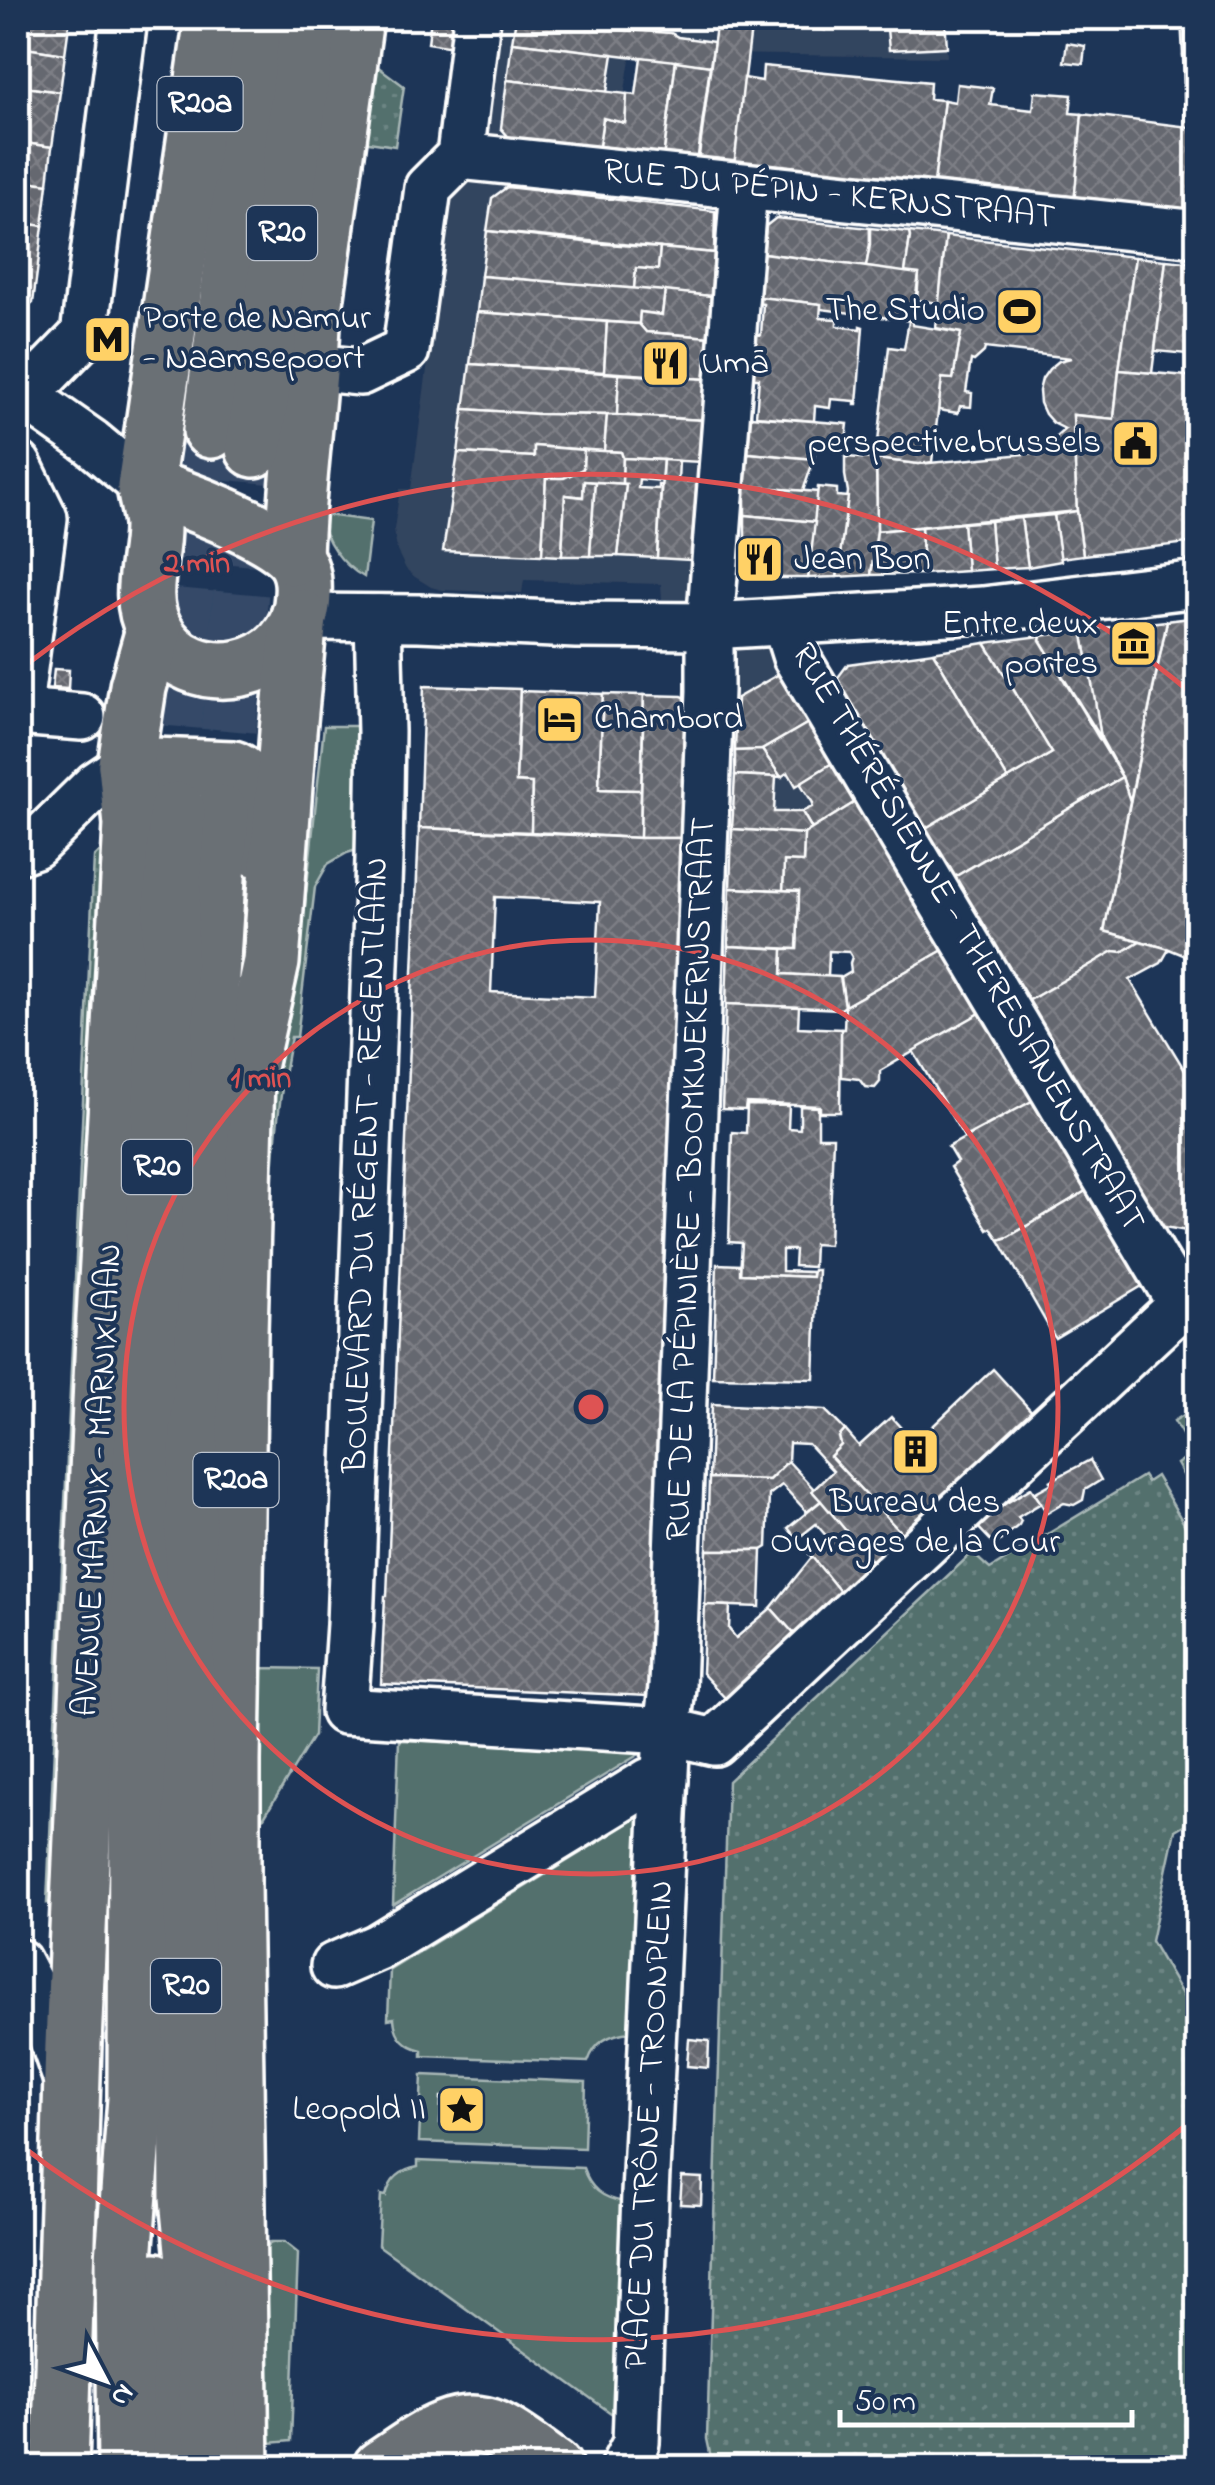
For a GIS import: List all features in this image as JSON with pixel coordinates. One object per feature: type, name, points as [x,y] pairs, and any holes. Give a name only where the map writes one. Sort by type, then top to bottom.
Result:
[{"type":"main road","name":"R20a","points":[[158,502],[213,18]]},
{"type":"main road","name":"R20","points":[[264,18],[233,440],[309,18]]},
{"type":"main road","points":[[294,557],[269,538],[158,502],[145,600],[154,630],[162,642],[188,662],[232,670],[274,655],[300,617],[303,587],[294,557],[296,502],[312,324],[355,18]]},
{"type":"main road","name":"R20a","points":[[189,2463],[233,1944],[238,1332],[246,1076],[270,962],[300,617]]},
{"type":"main road","name":"AVENUE MARNIX - MARNIXLAAN","points":[[60,2468],[72,2068],[104,1336],[132,824],[126,764],[138,687],[154,630]]},
{"type":"main road","points":[[126,764],[232,769],[252,784],[257,802],[246,1076]]},
{"type":"main road","name":"R20","points":[[189,2463],[124,2259],[136,2098],[199,812]]},
{"type":"main road","points":[[88,1704],[238,1332]]},
{"type":"main road","points":[[104,1336],[163,1519],[232,1761]]},
{"type":"main road","name":"R20","points":[[163,1519],[186,1764],[189,2463]]},
{"type":"main road","points":[[381,2468],[460,2423],[495,2429],[554,2468]]},
{"type":"street","points":[[124,18],[84,335],[28,386],[158,502]]},
{"type":"street","points":[[310,367],[360,372],[406,350],[428,188],[460,156],[477,18]]},
{"type":"street","name":"RUE DU PÉPIN - KERNSTRAAT","points":[[460,156],[1198,234]]},
{"type":"street","name":"RUE DE LA PÉPINIÈRE - BOOMKWEKERIJSTRAAT","points":[[668,1731],[710,626],[744,187]]},
{"type":"street","points":[[18,465],[44,518],[18,712],[82,717]]},
{"type":"street","points":[[300,617],[710,626],[983,610],[1198,584]]},
{"type":"street","name":"BOULEVARD DU RÉGENT - REGENTLAAN","points":[[398,618],[381,732],[344,1711],[668,1731]]},
{"type":"street","name":"RUE THÉRÉSIENNE - THERESIANENSTRAAT","points":[[785,622],[796,657],[1190,1297]]},
{"type":"street","points":[[18,851],[35,845],[96,785],[126,764]]},
{"type":"street","points":[[668,1731],[714,1742],[1190,1297]]},
{"type":"street","name":"PLACE DU TRÔNE - TROONPLEIN","points":[[622,2468],[636,2442],[668,1731]]},
{"type":"street","points":[[334,1966],[378,1947],[650,1781],[666,1780]]},
{"type":"street","name":"AVENUE MARNIX - MARNIXLAAN","points":[[18,1962],[72,2068]]},
{"type":"shaded area","points":[[502,18],[945,18],[947,57],[631,53],[609,190],[743,195],[711,601],[662,599],[661,584],[524,580],[522,593],[442,590],[415,577],[397,551],[394,529],[400,489],[411,489],[445,235],[438,210],[471,179],[489,147],[476,119],[489,108]]},
{"type":"shaded area","points":[[771,642],[887,835],[724,829],[726,645]]},
{"type":"shaded area","points":[[18,1989],[25,2008],[18,2441]]},
{"type":"green space","points":[[373,63],[404,86],[395,146],[362,141]]},
{"type":"green space","points":[[319,514],[371,521],[364,577],[335,550]]},
{"type":"green space","points":[[324,726],[368,726],[366,847],[328,864],[315,887],[297,1037],[291,1037],[280,1105],[269,1241],[261,1668],[317,1669],[314,1735],[264,1817],[258,1820],[267,1127],[300,951]]},
{"type":"green space","points":[[105,847],[62,1899],[47,1903],[94,857]]},
{"type":"green space","points":[[1197,1407],[1197,1500],[1177,1464],[1193,1453],[1174,1421]]},
{"type":"green space","points":[[1143,1476],[1147,1482],[1156,1476],[1197,1546],[1197,1817],[1175,1830],[1151,1941],[1197,2020],[1197,2447],[1172,2468],[713,2467],[707,2439],[728,1781],[972,1553],[990,1569]]},
{"type":"green space","points":[[399,1740],[638,1751],[641,1753],[393,1905]]},
{"type":"green space","points":[[639,1817],[631,2032],[604,2040],[588,2062],[422,2056],[422,2050],[402,2040],[394,2018],[388,2019],[390,1970]]},
{"type":"green space","points":[[422,2075],[586,2082],[584,2148],[419,2142]]},
{"type":"green space","points":[[418,2161],[583,2168],[598,2191],[624,2202],[615,2416],[378,2245],[381,2195],[386,2196],[401,2173],[418,2167]]},
{"type":"green space","points":[[271,2242],[284,2242],[298,2253],[291,2441],[270,2443],[264,2251]]},
{"type":"building","points":[[18,18],[70,18],[65,54],[18,47]]},
{"type":"building","points":[[431,18],[463,22],[460,48],[428,43]]},
{"type":"building","points":[[516,18],[611,18],[610,29],[671,33],[714,42],[710,66],[512,42]]},
{"type":"building","points":[[717,18],[752,20],[734,167],[698,163]]},
{"type":"building","points":[[730,18],[828,18],[825,30]]},
{"type":"building","points":[[886,18],[945,18],[947,47],[889,50]]},
{"type":"building","points":[[1181,18],[1198,18],[1198,55],[1183,55]]},
{"type":"building","points":[[512,42],[613,54],[607,92],[507,80]]},
{"type":"building","points":[[1067,43],[1085,46],[1083,64],[1064,62]]},
{"type":"building","points":[[18,47],[65,54],[60,92],[18,86]]},
{"type":"building","points":[[1183,55],[1198,55],[1198,128],[1185,127]]},
{"type":"building","points":[[641,57],[676,61],[663,159],[598,152],[603,118],[625,123],[627,94],[636,95]]},
{"type":"building","points":[[676,61],[710,66],[697,163],[663,159]]},
{"type":"building","points":[[763,66],[930,82],[929,99],[944,100],[933,193],[734,167],[744,78],[762,81]]},
{"type":"building","points":[[507,80],[627,94],[625,123],[603,118],[598,152],[513,142],[501,128]]},
{"type":"building","points":[[957,84],[993,88],[990,105],[1033,110],[1035,92],[1072,95],[1070,113],[1082,114],[1074,208],[933,193],[944,100],[955,102]]},
{"type":"building","points":[[18,86],[60,92],[52,147],[18,142]]},
{"type":"building","points":[[1082,114],[1198,128],[1198,216],[1074,204]]},
{"type":"building","points":[[18,142],[52,147],[48,184],[18,180]]},
{"type":"building","points":[[18,180],[48,184],[43,226],[18,222]]},
{"type":"building","points":[[507,187],[715,211],[714,253],[487,231],[492,198]]},
{"type":"building","points":[[776,218],[870,228],[866,267],[763,253],[766,226]]},
{"type":"building","points":[[18,222],[43,226],[33,303],[18,315]]},
{"type":"building","points":[[870,228],[909,232],[905,273],[866,267]]},
{"type":"building","points":[[487,231],[660,248],[658,270],[636,268],[634,289],[481,276]]},
{"type":"building","points":[[909,232],[946,236],[939,303],[917,300],[919,274],[905,273]]},
{"type":"building","points":[[946,236],[1135,257],[1114,419],[1073,415],[1077,511],[877,531],[876,459],[919,464],[1056,451],[1053,445],[1065,429],[1045,414],[1039,391],[1049,369],[1071,358],[985,348],[971,360],[966,392],[972,393],[971,407],[960,406],[958,413],[938,410],[942,378],[953,379],[961,333],[936,328]]},
{"type":"building","points":[[660,248],[714,253],[711,296],[634,289],[636,268],[658,270]]},
{"type":"building","points":[[763,253],[919,274],[912,321],[759,297]]},
{"type":"building","points":[[1135,257],[1166,260],[1152,373],[1119,370]]},
{"type":"building","points":[[1166,260],[1198,263],[1187,354],[1155,351]]},
{"type":"building","points":[[1198,271],[1198,355],[1187,354]]},
{"type":"building","points":[[481,276],[665,291],[662,315],[640,312],[639,324],[477,312]]},
{"type":"building","points":[[665,291],[711,296],[709,337],[646,332],[639,324],[640,312],[662,315]]},
{"type":"building","points":[[759,297],[821,304],[820,318],[837,319],[837,326],[863,327],[857,404],[831,399],[830,408],[815,406],[814,421],[756,416],[759,378],[752,378],[756,334],[761,335],[763,304],[758,303]]},
{"type":"building","points":[[477,312],[607,322],[604,372],[470,364]]},
{"type":"building","points":[[909,321],[912,325],[961,333],[953,379],[942,378],[932,462],[919,464],[876,459],[889,347],[904,349]]},
{"type":"building","points":[[607,322],[639,324],[646,332],[709,337],[706,379],[604,372]]},
{"type":"building","points":[[470,364],[619,374],[617,415],[464,409]]},
{"type":"building","name":"perspective.brussels","points":[[1119,370],[1198,377],[1198,542],[1083,555],[1073,415],[1114,419]]},
{"type":"building","points":[[619,374],[706,379],[704,420],[617,415]]},
{"type":"building","points":[[464,409],[607,415],[604,451],[534,446],[534,457],[458,453]]},
{"type":"building","points":[[607,415],[704,420],[701,462],[623,458],[621,452],[604,451]]},
{"type":"building","points":[[750,416],[848,424],[846,441],[816,438],[814,459],[748,453]]},
{"type":"building","points":[[534,446],[584,450],[583,469],[564,478],[546,478],[542,555],[443,551],[458,453],[534,457]]},
{"type":"building","points":[[584,450],[621,452],[622,484],[584,481],[583,497],[565,495],[562,556],[542,555],[546,478],[564,478],[583,469]]},
{"type":"building","points":[[748,453],[814,459],[803,491],[745,486]]},
{"type":"building","points":[[845,457],[876,459],[877,531],[871,575],[837,577],[848,492]]},
{"type":"building","points":[[623,458],[663,460],[661,481],[639,479],[638,488],[658,489],[661,485],[657,558],[618,556],[626,484],[622,484]]},
{"type":"building","points":[[663,460],[679,461],[678,481],[700,482],[696,554],[690,560],[657,558]]},
{"type":"building","points":[[584,481],[595,482],[590,556],[562,556],[565,495],[583,497]]},
{"type":"building","points":[[595,482],[626,484],[618,556],[590,556]]},
{"type":"building","points":[[745,486],[818,492],[815,522],[745,515]]},
{"type":"building","points":[[818,487],[837,489],[837,496],[848,497],[837,577],[808,578]]},
{"type":"building","points":[[1077,511],[1083,555],[1060,558],[1054,515]]},
{"type":"building","points":[[745,515],[815,522],[808,578],[756,578],[745,567]]},
{"type":"building","points":[[1054,515],[1061,561],[1028,567],[1021,518]]},
{"type":"building","points":[[1021,518],[1028,567],[994,569],[990,521]]},
{"type":"building","points":[[990,521],[994,569],[967,571],[963,523]]},
{"type":"building","points":[[963,523],[967,571],[923,574],[921,527]]},
{"type":"building","points":[[921,527],[923,574],[871,575],[877,531]]},
{"type":"building","points":[[1198,617],[1198,920],[1186,956],[1104,931],[1167,621]]},
{"type":"building","points":[[1167,621],[1130,801],[1101,738],[1082,630]]},
{"type":"building","points":[[1082,630],[1101,738],[1040,640],[1041,636]]},
{"type":"building","points":[[1041,636],[1122,777],[953,878],[924,829],[1052,753],[985,643]]},
{"type":"building","points":[[985,643],[1052,753],[1008,779],[933,652]]},
{"type":"building","points":[[933,652],[1008,779],[924,829],[836,680],[848,664]]},
{"type":"building","points":[[54,669],[69,670],[68,689],[52,688]]},
{"type":"building","points":[[781,673],[810,722],[762,750],[735,751],[737,698]]},
{"type":"building","points":[[424,686],[520,689],[516,782],[532,783],[531,832],[419,828]]},
{"type":"building","points":[[520,691],[603,694],[599,789],[641,790],[640,838],[531,832],[532,783],[516,782]]},
{"type":"building","points":[[603,694],[644,695],[641,790],[599,789]]},
{"type":"building","points":[[644,695],[682,696],[690,704],[684,838],[640,838]]},
{"type":"building","points":[[810,722],[834,762],[796,786],[788,772],[781,777],[762,750]]},
{"type":"building","points":[[762,750],[781,777],[735,775],[735,751]]},
{"type":"building","points":[[834,762],[857,801],[812,829],[802,812],[813,803],[800,783]]},
{"type":"building","points":[[735,775],[776,777],[774,812],[802,812],[812,829],[804,834],[732,829]]},
{"type":"building","points":[[1122,777],[1130,801],[1104,931],[1140,941],[1122,952],[1114,951],[1028,1001],[953,878]]},
{"type":"building","points":[[857,801],[945,949],[845,1006],[841,978],[851,972],[849,952],[829,951],[828,977],[782,974],[783,949],[797,949],[799,891],[783,890],[784,861],[803,862],[804,834]]},
{"type":"building","points":[[419,828],[684,838],[648,1696],[381,1684]],"holes":[[[495,897],[600,902],[595,997],[491,992]]]},
{"type":"building","points":[[732,829],[804,834],[803,862],[784,861],[783,890],[730,888]]},
{"type":"building","points":[[730,888],[799,891],[797,949],[728,946]]},
{"type":"building","points":[[1140,941],[1169,949],[1161,963],[1130,980],[1198,1092],[1198,1233],[1159,1226],[1027,1006],[1028,1001],[1114,951],[1122,952]]},
{"type":"building","points":[[728,946],[783,949],[782,974],[840,977],[845,1006],[841,1009],[726,1004]]},
{"type":"building","points":[[945,949],[982,1012],[880,1071],[880,1082],[875,1088],[865,1087],[859,1079],[841,1077],[845,1006]]},
{"type":"building","points":[[726,1004],[799,1007],[798,1027],[841,1029],[840,1112],[820,1112],[820,1106],[746,1103],[745,1110],[722,1109]]},
{"type":"building","points":[[982,1012],[1035,1100],[964,1137],[913,1051]]},
{"type":"building","points":[[1032,1101],[1086,1191],[999,1240],[991,1228],[988,1230],[950,1167],[957,1162],[948,1147]]},
{"type":"building","points":[[747,1105],[789,1106],[788,1128],[800,1129],[800,1106],[818,1107],[818,1137],[833,1137],[829,1245],[814,1244],[813,1267],[794,1266],[795,1250],[782,1250],[782,1271],[812,1272],[812,1277],[740,1274],[742,1243],[729,1242],[732,1132],[746,1133]]},
{"type":"building","points":[[1086,1191],[1142,1286],[1055,1338],[999,1240]]},
{"type":"building","points":[[717,1264],[740,1265],[740,1274],[812,1277],[813,1270],[818,1270],[814,1379],[713,1377]]},
{"type":"building","name":"Bureau des Ouvrages de la Cour","points":[[993,1369],[1034,1414],[903,1535],[830,1456],[841,1445],[839,1437],[845,1430],[859,1446],[891,1417],[915,1443]]},
{"type":"building","points":[[712,1404],[825,1410],[845,1430],[839,1437],[841,1445],[830,1456],[903,1535],[873,1563],[812,1491],[833,1471],[808,1444],[789,1443],[788,1461],[769,1480],[709,1478]]},
{"type":"building","points":[[1090,1460],[1101,1480],[1085,1490],[1083,1500],[1074,1505],[1064,1503],[1047,1513],[1034,1493]]},
{"type":"building","points":[[788,1461],[821,1501],[807,1512],[782,1485],[769,1495],[767,1547],[707,1550],[709,1478],[769,1480]]},
{"type":"building","points":[[1031,1488],[1041,1503],[1018,1517],[1019,1525],[995,1545],[976,1525],[1001,1502],[1003,1505]]},
{"type":"building","points":[[821,1501],[873,1563],[841,1593],[809,1554],[828,1538],[816,1524],[797,1539],[788,1528]]},
{"type":"building","points":[[707,1550],[762,1550],[760,1607],[705,1605]]},
{"type":"building","points":[[812,1557],[841,1593],[796,1636],[771,1608]]},
{"type":"building","points":[[705,1605],[730,1606],[729,1629],[736,1638],[771,1608],[796,1636],[726,1699],[702,1673]]},
{"type":"building","points":[[689,2039],[709,2041],[708,2068],[687,2066]]},
{"type":"building","points":[[441,2097],[482,2098],[481,2124],[440,2123]]},
{"type":"building","points":[[682,2177],[702,2178],[701,2205],[680,2204]]},
{"type":"tunnel","points":[[177,810],[211,430]]},
{"type":"tunnel","points":[[221,813],[254,449]]},
{"type":"place","name":"The Studio","points":[[1020,311]]},
{"type":"place","name":"Porte de Namur - Naamsepoort","points":[[108,339]]},
{"type":"place","name":"Umā","points":[[666,364]]},
{"type":"place","name":"perspective.brussels","points":[[1136,443]]},
{"type":"place","name":"Jean Bon","points":[[759,560]]},
{"type":"place","name":"Entre deux portes","points":[[1133,644]]},
{"type":"place","name":"Chambord","points":[[559,719]]},
{"type":"place","name":"Bureau des Ouvrages de la Cour","points":[[915,1451]]},
{"type":"place","name":"Leopold II","points":[[461,2110]]}]
